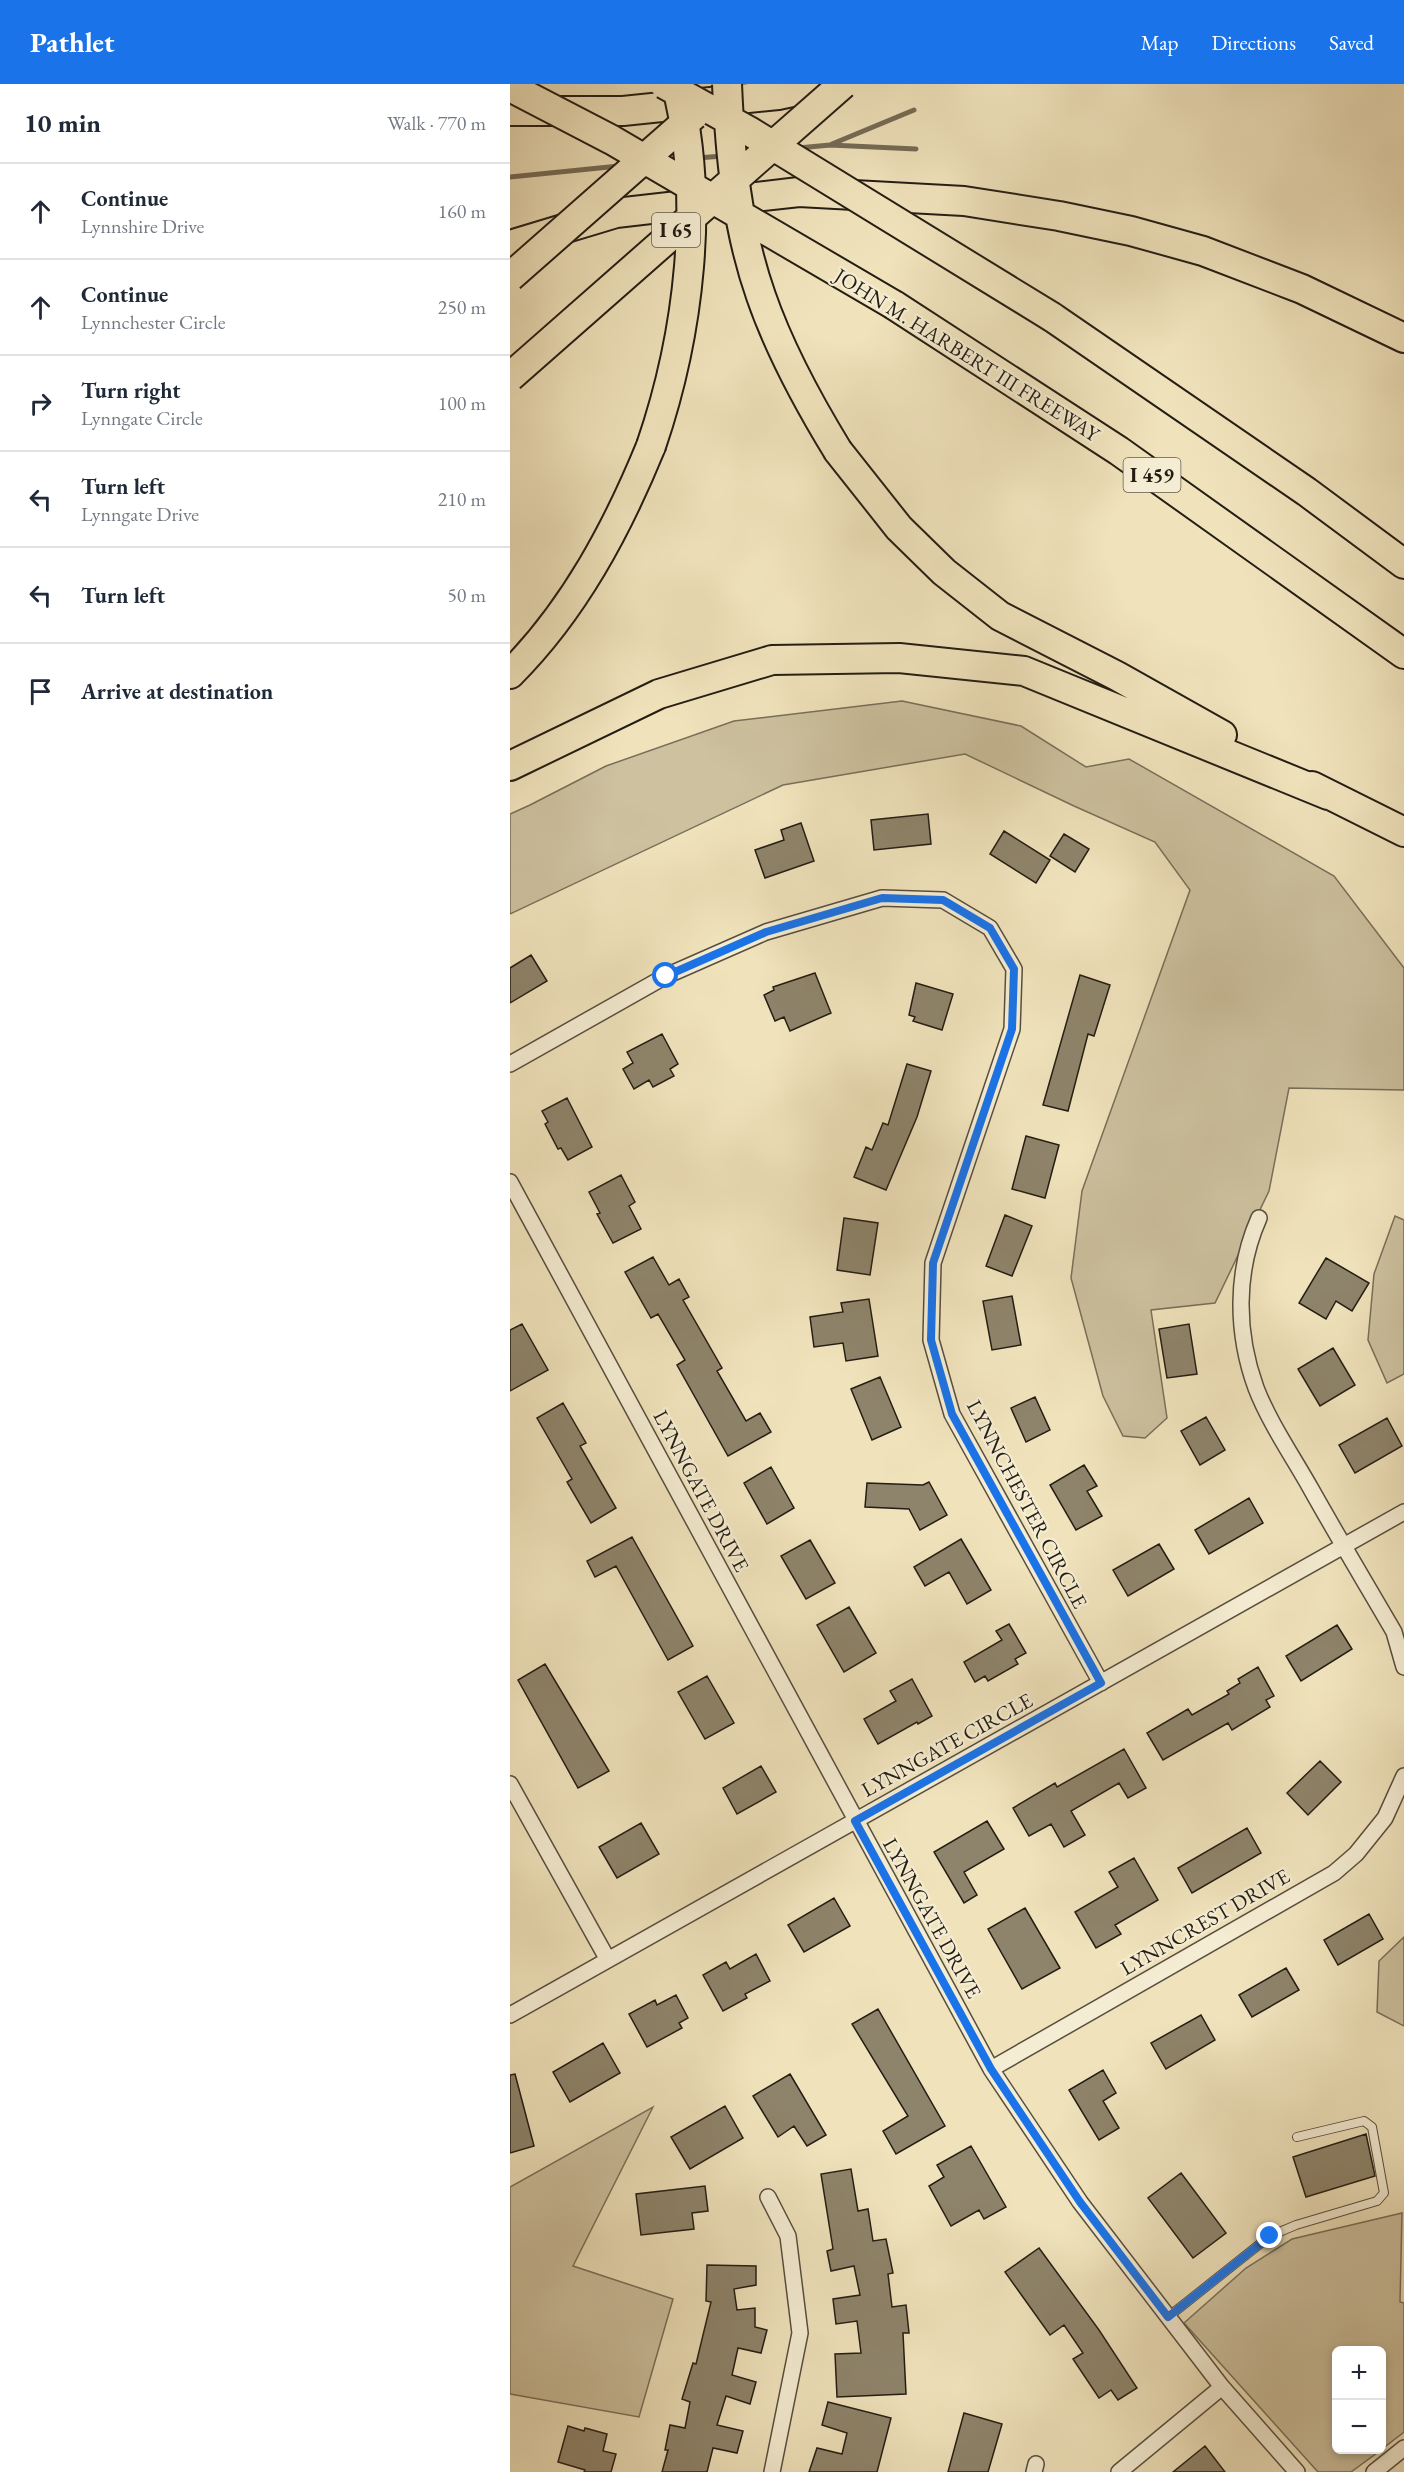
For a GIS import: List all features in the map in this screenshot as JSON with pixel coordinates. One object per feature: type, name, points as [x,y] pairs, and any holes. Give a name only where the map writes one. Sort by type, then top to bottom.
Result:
[{"type":"highway","points":[[664,84],[749,131],[1052,317],[1307,492],[1404,564]]},
{"type":"highway","points":[[510,674],[552,626],[612,534],[651,446],[666,401],[677,357],[688,273],[690,216],[688,158],[676,84]]},
{"type":"highway","points":[[510,277],[728,84]]},
{"type":"highway","points":[[728,84],[729,143],[741,221],[761,295],[786,356],[811,406],[838,451],[899,528],[944,572],[999,616],[1117,676],[1328,795],[1404,832]]},
{"type":"highway","points":[[510,111],[623,111],[778,95],[830,84]]},
{"type":"highway","name":"I 65","points":[[510,376],[843,84]]},
{"type":"highway","name":"JOHN M. HARBERT III FREEWAY","points":[[510,87],[612,140],[894,304],[1119,452],[1404,654]]},
{"type":"highway","points":[[510,245],[616,213],[799,192],[964,201],[1059,216],[1131,231],[1203,251],[1302,289],[1404,338]]},
{"type":"highway","points":[[510,766],[659,694],[772,660],[899,658],[1024,671],[1328,795]]},
{"type":"street","name":"LYNNCHESTER CIRCLE","points":[[510,1064],[666,976],[766,932],[882,898],[943,900],[990,928],[1014,969],[1012,1029],[933,1263],[931,1340],[952,1414],[1101,1683]]},
{"type":"street","name":"LYNNGATE DRIVE","points":[[510,1182],[991,2069],[1080,2202],[1222,2387],[1297,2472]]},
{"type":"street","points":[[1259,1218],[1244,1268],[1240,1305],[1245,1348],[1257,1389],[1343,1546],[1394,1632],[1404,1667]]},
{"type":"street","name":"LYNNGATE CIRCLE","points":[[510,2015],[1404,1512]]},
{"type":"street","name":"LYNNCREST DRIVE","points":[[991,2069],[1334,1873],[1356,1854],[1385,1818],[1404,1776]]},
{"type":"street","points":[[510,1784],[608,1960]]},
{"type":"street","points":[[768,2197],[788,2236],[800,2333],[772,2472]]},
{"type":"street","points":[[1119,2472],[1222,2387]]},
{"type":"street","points":[[1374,2472],[1404,2448]]},
{"type":"lane","points":[[1168,2317],[1270,2236],[1296,2225],[1377,2201],[1384,2193],[1372,2127],[1364,2121],[1297,2137]]},
{"type":"shaded area","points":[[902,701],[1021,726],[1086,767],[1129,759],[1334,876],[1404,968],[1404,1090],[1289,1088],[1269,1191],[1215,1303],[1151,1310],[1167,1418],[1145,1438],[1123,1436],[1103,1396],[1071,1278],[1082,1191],[1190,890],[1155,842],[965,754],[783,785],[510,914],[510,814],[606,766],[734,721]]},
{"type":"shaded area","points":[[1395,1216],[1404,1220],[1404,1374],[1387,1383],[1368,1340],[1374,1274]]},
{"type":"shaded area","points":[[1404,1937],[1404,2026],[1377,2012],[1379,1961]]},
{"type":"shaded area","points":[[653,2107],[573,2266],[673,2299],[639,2417],[510,2394],[510,2187]]},
{"type":"shaded area","points":[[1402,2213],[1400,2302],[1404,2303],[1404,2432],[1386,2446],[1386,2346],[1332,2346],[1332,2454],[1376,2454],[1351,2472],[1318,2472],[1184,2323],[1246,2268],[1292,2239]]},
{"type":"building","points":[[928,814],[931,844],[874,850],[871,820]]},
{"type":"building","points":[[801,823],[814,861],[765,878],[755,850],[784,840],[781,830]]},
{"type":"building","points":[[1004,831],[1050,860],[1036,883],[990,854]]},
{"type":"building","points":[[1064,834],[1089,849],[1075,872],[1050,856]]},
{"type":"building","points":[[531,955],[547,981],[510,1003],[510,968]]},
{"type":"building","points":[[815,973],[831,1013],[790,1031],[784,1017],[775,1021],[764,995],[774,990],[773,987]]},
{"type":"building","points":[[1080,975],[1110,985],[1094,1036],[1088,1034],[1068,1111],[1043,1105]]},
{"type":"building","points":[[916,983],[953,994],[942,1030],[913,1021],[915,1017],[909,1015]]},
{"type":"building","points":[[662,1034],[678,1064],[670,1069],[674,1076],[653,1087],[649,1080],[634,1089],[623,1069],[633,1063],[627,1052]]},
{"type":"building","points":[[907,1064],[931,1071],[917,1117],[886,1190],[854,1177],[866,1147],[872,1150],[883,1123],[888,1125]]},
{"type":"building","points":[[567,1098],[592,1147],[568,1160],[561,1148],[558,1149],[545,1124],[548,1122],[542,1111]]},
{"type":"building","points":[[1026,1136],[1059,1145],[1045,1198],[1012,1189]]},
{"type":"building","points":[[621,1175],[635,1202],[629,1206],[641,1229],[613,1243],[597,1214],[600,1213],[589,1192]]},
{"type":"building","points":[[1005,1215],[1032,1226],[1012,1276],[986,1266]]},
{"type":"building","points":[[844,1218],[878,1223],[870,1275],[837,1270]]},
{"type":"building","points":[[653,1257],[669,1285],[679,1279],[689,1297],[683,1300],[722,1368],[717,1371],[746,1421],[760,1413],[771,1432],[728,1456],[677,1365],[685,1360],[658,1314],[651,1318],[625,1272]]},
{"type":"building","points":[[1326,1258],[1369,1283],[1352,1311],[1336,1301],[1326,1319],[1299,1303]]},
{"type":"building","points":[[1012,1296],[1021,1345],[992,1350],[983,1301]]},
{"type":"building","points":[[869,1299],[878,1356],[846,1361],[843,1343],[814,1347],[810,1317],[843,1312],[841,1303]]},
{"type":"building","points":[[522,1324],[548,1370],[510,1391],[510,1330]]},
{"type":"building","points":[[1189,1324],[1197,1374],[1167,1378],[1159,1329]]},
{"type":"building","points":[[1333,1348],[1355,1385],[1320,1406],[1298,1369]]},
{"type":"building","points":[[880,1377],[901,1427],[872,1440],[851,1389]]},
{"type":"building","points":[[1035,1397],[1050,1430],[1026,1442],[1011,1408]]},
{"type":"building","points":[[563,1403],[586,1443],[580,1446],[616,1508],[591,1523],[567,1482],[572,1479],[537,1418]]},
{"type":"building","points":[[1206,1417],[1225,1450],[1200,1465],[1181,1431]]},
{"type":"building","points":[[1387,1418],[1402,1446],[1355,1473],[1339,1445]]},
{"type":"building","points":[[1084,1465],[1097,1486],[1087,1491],[1102,1516],[1076,1530],[1050,1485]]},
{"type":"building","points":[[771,1467],[794,1508],[767,1524],[744,1483]]},
{"type":"building","points":[[929,1482],[947,1515],[920,1530],[909,1509],[865,1507],[867,1483],[923,1485]]},
{"type":"building","points":[[1249,1498],[1263,1523],[1209,1554],[1195,1530]]},
{"type":"building","points":[[632,1537],[693,1646],[668,1660],[616,1566],[595,1577],[587,1561]]},
{"type":"building","points":[[961,1539],[991,1590],[967,1604],[949,1572],[925,1586],[914,1567]]},
{"type":"building","points":[[810,1540],[835,1583],[806,1599],[781,1556]]},
{"type":"building","points":[[1159,1544],[1174,1569],[1128,1596],[1113,1570]]},
{"type":"building","points":[[849,1607],[876,1653],[844,1672],[817,1625]]},
{"type":"building","points":[[1009,1624],[1026,1653],[1015,1659],[1018,1664],[988,1681],[985,1676],[975,1682],[964,1662],[1002,1640],[996,1631]]},
{"type":"building","points":[[1337,1625],[1352,1649],[1301,1681],[1286,1656]]},
{"type":"building","points":[[545,1664],[609,1771],[578,1788],[518,1680]]},
{"type":"building","points":[[1258,1667],[1274,1696],[1266,1700],[1270,1707],[1232,1730],[1228,1723],[1163,1760],[1147,1733],[1188,1709],[1192,1715],[1229,1694],[1227,1691],[1240,1683],[1238,1679]]},
{"type":"building","points":[[707,1676],[734,1723],[705,1739],[678,1692]]},
{"type":"building","points":[[912,1679],[932,1716],[878,1744],[864,1719],[896,1701],[890,1691]]},
{"type":"building","points":[[1124,1749],[1146,1788],[1128,1798],[1119,1783],[1071,1811],[1085,1835],[1064,1847],[1051,1824],[1029,1836],[1013,1808],[1055,1783],[1057,1787]]},
{"type":"building","points":[[1320,1761],[1341,1782],[1308,1815],[1287,1793]]},
{"type":"building","points":[[761,1766],[776,1792],[737,1814],[723,1788]]},
{"type":"building","points":[[987,1821],[1004,1849],[964,1872],[977,1895],[964,1903],[934,1852]]},
{"type":"building","points":[[641,1823],[659,1854],[617,1878],[599,1847]]},
{"type":"building","points":[[1247,1828],[1261,1853],[1192,1893],[1178,1868]]},
{"type":"building","points":[[1134,1858],[1158,1900],[1115,1925],[1121,1934],[1096,1948],[1075,1912],[1118,1887],[1109,1872]]},
{"type":"building","points":[[834,1898],[850,1926],[804,1952],[788,1925]]},
{"type":"building","points":[[1025,1908],[1060,1968],[1022,1989],[988,1929]]},
{"type":"building","points":[[1369,1914],[1383,1939],[1338,1965],[1324,1940]]},
{"type":"building","points":[[756,1954],[770,1981],[745,1994],[747,1998],[723,2011],[703,1975],[726,1962],[730,1969]]},
{"type":"building","points":[[1286,1968],[1299,1990],[1252,2017],[1239,1995]]},
{"type":"building","points":[[676,1995],[688,2018],[679,2023],[682,2028],[647,2047],[629,2014],[655,2000],[657,2005]]},
{"type":"building","points":[[878,2009],[945,2126],[896,2154],[883,2131],[908,2116],[852,2024]]},
{"type":"building","points":[[1201,2015],[1215,2040],[1166,2069],[1151,2043]]},
{"type":"building","points":[[603,2043],[620,2073],[570,2102],[553,2072]]},
{"type":"building","points":[[1103,2070],[1116,2093],[1103,2101],[1119,2128],[1099,2140],[1069,2090]]},
{"type":"building","points":[[515,2074],[534,2146],[510,2153],[510,2075]]},
{"type":"building","points":[[790,2074],[826,2135],[807,2146],[794,2126],[778,2137],[753,2096]]},
{"type":"building","points":[[725,2106],[743,2138],[690,2169],[671,2137]]},
{"type":"building","points":[[1366,2134],[1375,2176],[1306,2197],[1293,2157]]},
{"type":"building","points":[[971,2146],[1006,2207],[984,2219],[979,2210],[951,2226],[929,2186],[944,2177],[937,2165]]},
{"type":"building","points":[[851,2169],[858,2211],[868,2209],[873,2241],[886,2239],[893,2273],[888,2274],[892,2307],[906,2305],[909,2333],[903,2333],[906,2394],[837,2397],[835,2354],[861,2353],[857,2321],[836,2324],[833,2299],[860,2295],[854,2266],[831,2271],[827,2251],[833,2249],[821,2174]]},
{"type":"building","points":[[1181,2173],[1226,2233],[1193,2258],[1148,2198]]},
{"type":"building","points":[[705,2186],[708,2211],[692,2213],[694,2229],[641,2235],[636,2194]]},
{"type":"building","points":[[1039,2248],[1099,2330],[1137,2388],[1118,2400],[1111,2390],[1099,2398],[1073,2359],[1083,2353],[1064,2325],[1050,2335],[1005,2272]]},
{"type":"building","points":[[707,2265],[756,2266],[756,2285],[734,2289],[737,2310],[755,2308],[755,2327],[767,2330],[761,2353],[738,2348],[732,2375],[756,2382],[750,2404],[726,2396],[717,2425],[743,2431],[737,2453],[713,2448],[707,2472],[662,2472],[668,2450],[665,2450],[670,2425],[685,2428],[690,2402],[682,2399],[693,2363],[696,2364],[711,2302],[706,2301]]},
{"type":"building","points":[[828,2402],[891,2418],[877,2472],[809,2472],[817,2448],[842,2454],[847,2433],[822,2425]]},
{"type":"building","points":[[964,2413],[1002,2424],[988,2472],[948,2472]]},
{"type":"building","points":[[568,2426],[607,2434],[603,2451],[616,2454],[611,2472],[584,2472],[585,2470],[558,2462]]},
{"type":"building","points":[[1205,2446],[1225,2472],[1173,2472]]},
{"type":"waterway","points":[[832,144],[914,110]]},
{"type":"waterway","points":[[798,148],[830,145],[916,149]]},
{"type":"waterway","points":[[697,158],[723,156]]},
{"type":"waterway","points":[[510,177],[619,166]]},
{"type":"route","points":[[666,976],[766,932],[882,898],[943,900],[990,928],[1014,969],[1012,1029],[933,1263],[931,1340],[952,1414],[1101,1683],[855,1821],[991,2069],[1080,2202],[1168,2317],[1260,2241],[1270,2236]]}]
